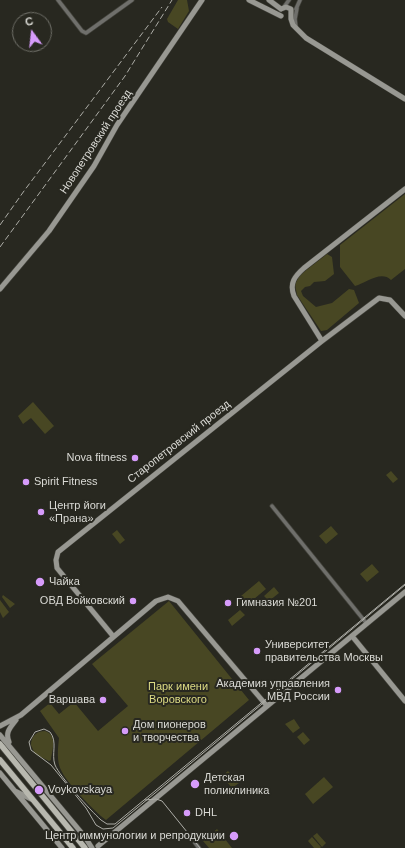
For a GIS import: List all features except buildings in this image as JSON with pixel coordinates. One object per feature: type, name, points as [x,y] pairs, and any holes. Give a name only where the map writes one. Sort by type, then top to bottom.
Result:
[{"type":"main road","points":[[0,744],[85,848]]},
{"type":"main road","points":[[0,760],[71,846]]},
{"type":"street","points":[[58,0],[82,31],[86,32],[132,0]]},
{"type":"street","name":"Новопетровский проезд","points":[[0,289],[49,232],[94,166],[117,125],[202,0]]},
{"type":"street","points":[[248,0],[287,17]]},
{"type":"street","points":[[269,0],[283,8],[291,9],[287,17]]},
{"type":"street","points":[[283,8],[289,0]]},
{"type":"street","points":[[297,31],[295,19],[300,0]]},
{"type":"street","points":[[283,8],[287,17],[297,31],[310,41],[405,99]]},
{"type":"street","points":[[287,17],[297,8]]},
{"type":"street","points":[[405,189],[304,268],[293,281],[292,290],[294,296],[322,342],[379,298],[390,300],[405,316]]},
{"type":"street","name":"Старопетровский проезд","points":[[113,636],[58,568],[56,560],[58,552],[322,342]]},
{"type":"street","points":[[272,506],[367,624]]},
{"type":"street","points":[[85,837],[99,847],[405,592]]},
{"type":"street","points":[[12,748],[6,734],[9,728],[21,715],[156,601],[171,597],[178,601],[267,706]]},
{"type":"street","points":[[352,636],[405,701]]},
{"type":"street","points":[[0,726],[21,715]]},
{"type":"street","points":[[0,735],[85,837],[92,848]]},
{"type":"street","points":[[0,773],[62,848]]},
{"type":"street","points":[[13,789],[34,800]]},
{"type":"street","points":[[195,843],[199,848]]},
{"type":"green space","points":[[178,0],[187,0],[189,11],[178,29],[168,22],[167,19]]},
{"type":"green space","points":[[405,194],[405,269],[391,280],[383,276],[373,278],[355,286],[340,267],[340,245]]},
{"type":"green space","points":[[327,254],[332,257],[334,274],[325,281],[314,282],[310,286],[305,287],[301,291],[303,296],[316,307],[332,303],[349,289],[354,290],[359,303],[327,330],[321,331],[297,295],[295,284],[300,275]]},
{"type":"green space","points":[[33,402],[54,426],[45,434],[31,418],[23,424],[18,416]]},
{"type":"green space","points":[[391,471],[398,479],[393,483],[386,475]]},
{"type":"green space","points":[[331,526],[338,534],[326,544],[319,536]]},
{"type":"green space","points":[[117,530],[125,540],[120,544],[112,534]]},
{"type":"green space","points":[[372,564],[379,572],[367,582],[360,574]]},
{"type":"green space","points":[[259,581],[266,589],[248,604],[241,596]]},
{"type":"green space","points":[[274,587],[279,593],[269,601],[264,596]]},
{"type":"green space","points":[[3,595],[15,604],[10,608],[2,597]]},
{"type":"green space","points":[[0,600],[9,612],[3,618],[0,612]]},
{"type":"green space","name":"Парк имени Воровского","points":[[169,601],[249,700],[106,820],[82,798],[65,777],[60,768],[58,759],[59,738],[40,711],[50,703],[59,714],[74,702],[98,731],[128,706],[92,664]]},
{"type":"green space","points":[[240,610],[245,615],[232,626],[228,620]]},
{"type":"green space","points":[[294,719],[300,728],[293,733],[285,724]]},
{"type":"green space","points":[[45,731],[52,736],[53,739],[51,760],[49,761],[35,754],[31,745],[32,739],[35,735],[39,732]]},
{"type":"green space","points":[[303,732],[310,740],[304,745],[297,737]]},
{"type":"green space","points":[[228,771],[239,783],[232,788],[222,776]]},
{"type":"green space","points":[[324,777],[333,787],[313,804],[305,794]]},
{"type":"green space","points":[[217,829],[232,848],[209,848],[203,841]]},
{"type":"green space","points":[[317,833],[326,843],[322,847],[313,836]]},
{"type":"green space","points":[[312,837],[321,847],[320,848],[314,848],[308,841]]},
{"type":"tram line","points":[[405,584],[115,824],[107,824],[101,820],[69,785],[58,770],[54,761],[54,740],[50,732],[44,729],[35,732],[29,742],[31,750],[51,765],[86,808],[96,825],[103,829],[113,828],[405,585]]},
{"type":"tram line","points":[[145,800],[156,799],[162,801],[200,848]]},
{"type":"railway","points":[[0,247],[125,76],[172,0]]},
{"type":"railway","points":[[0,225],[162,7]]},
{"type":"place","name":"Nova fitness","points":[[135,458]]},
{"type":"place","name":"Spirit Fitness","points":[[26,482]]},
{"type":"place","name":"Центр йоги «Прана»","points":[[41,512]]},
{"type":"place","name":"Чайка","points":[[40,582]]},
{"type":"place","name":"ОВД Войковский","points":[[133,601]]},
{"type":"place","name":"Гимназия №201","points":[[228,603]]},
{"type":"place","name":"Университет правительства Москвы","points":[[257,651]]},
{"type":"place","name":"Академия управления МВД России","points":[[338,690]]},
{"type":"place","name":"Варшава","points":[[103,700]]},
{"type":"place","name":"Дом пионеров и творчества","points":[[125,731]]},
{"type":"place","name":"Детская поликлиника","points":[[195,784]]},
{"type":"place","name":"Voykovskaya","points":[[39,790]]},
{"type":"place","name":"DHL","points":[[187,813]]},
{"type":"place","name":"Центр иммунологии и репродукции","points":[[234,836]]}]
